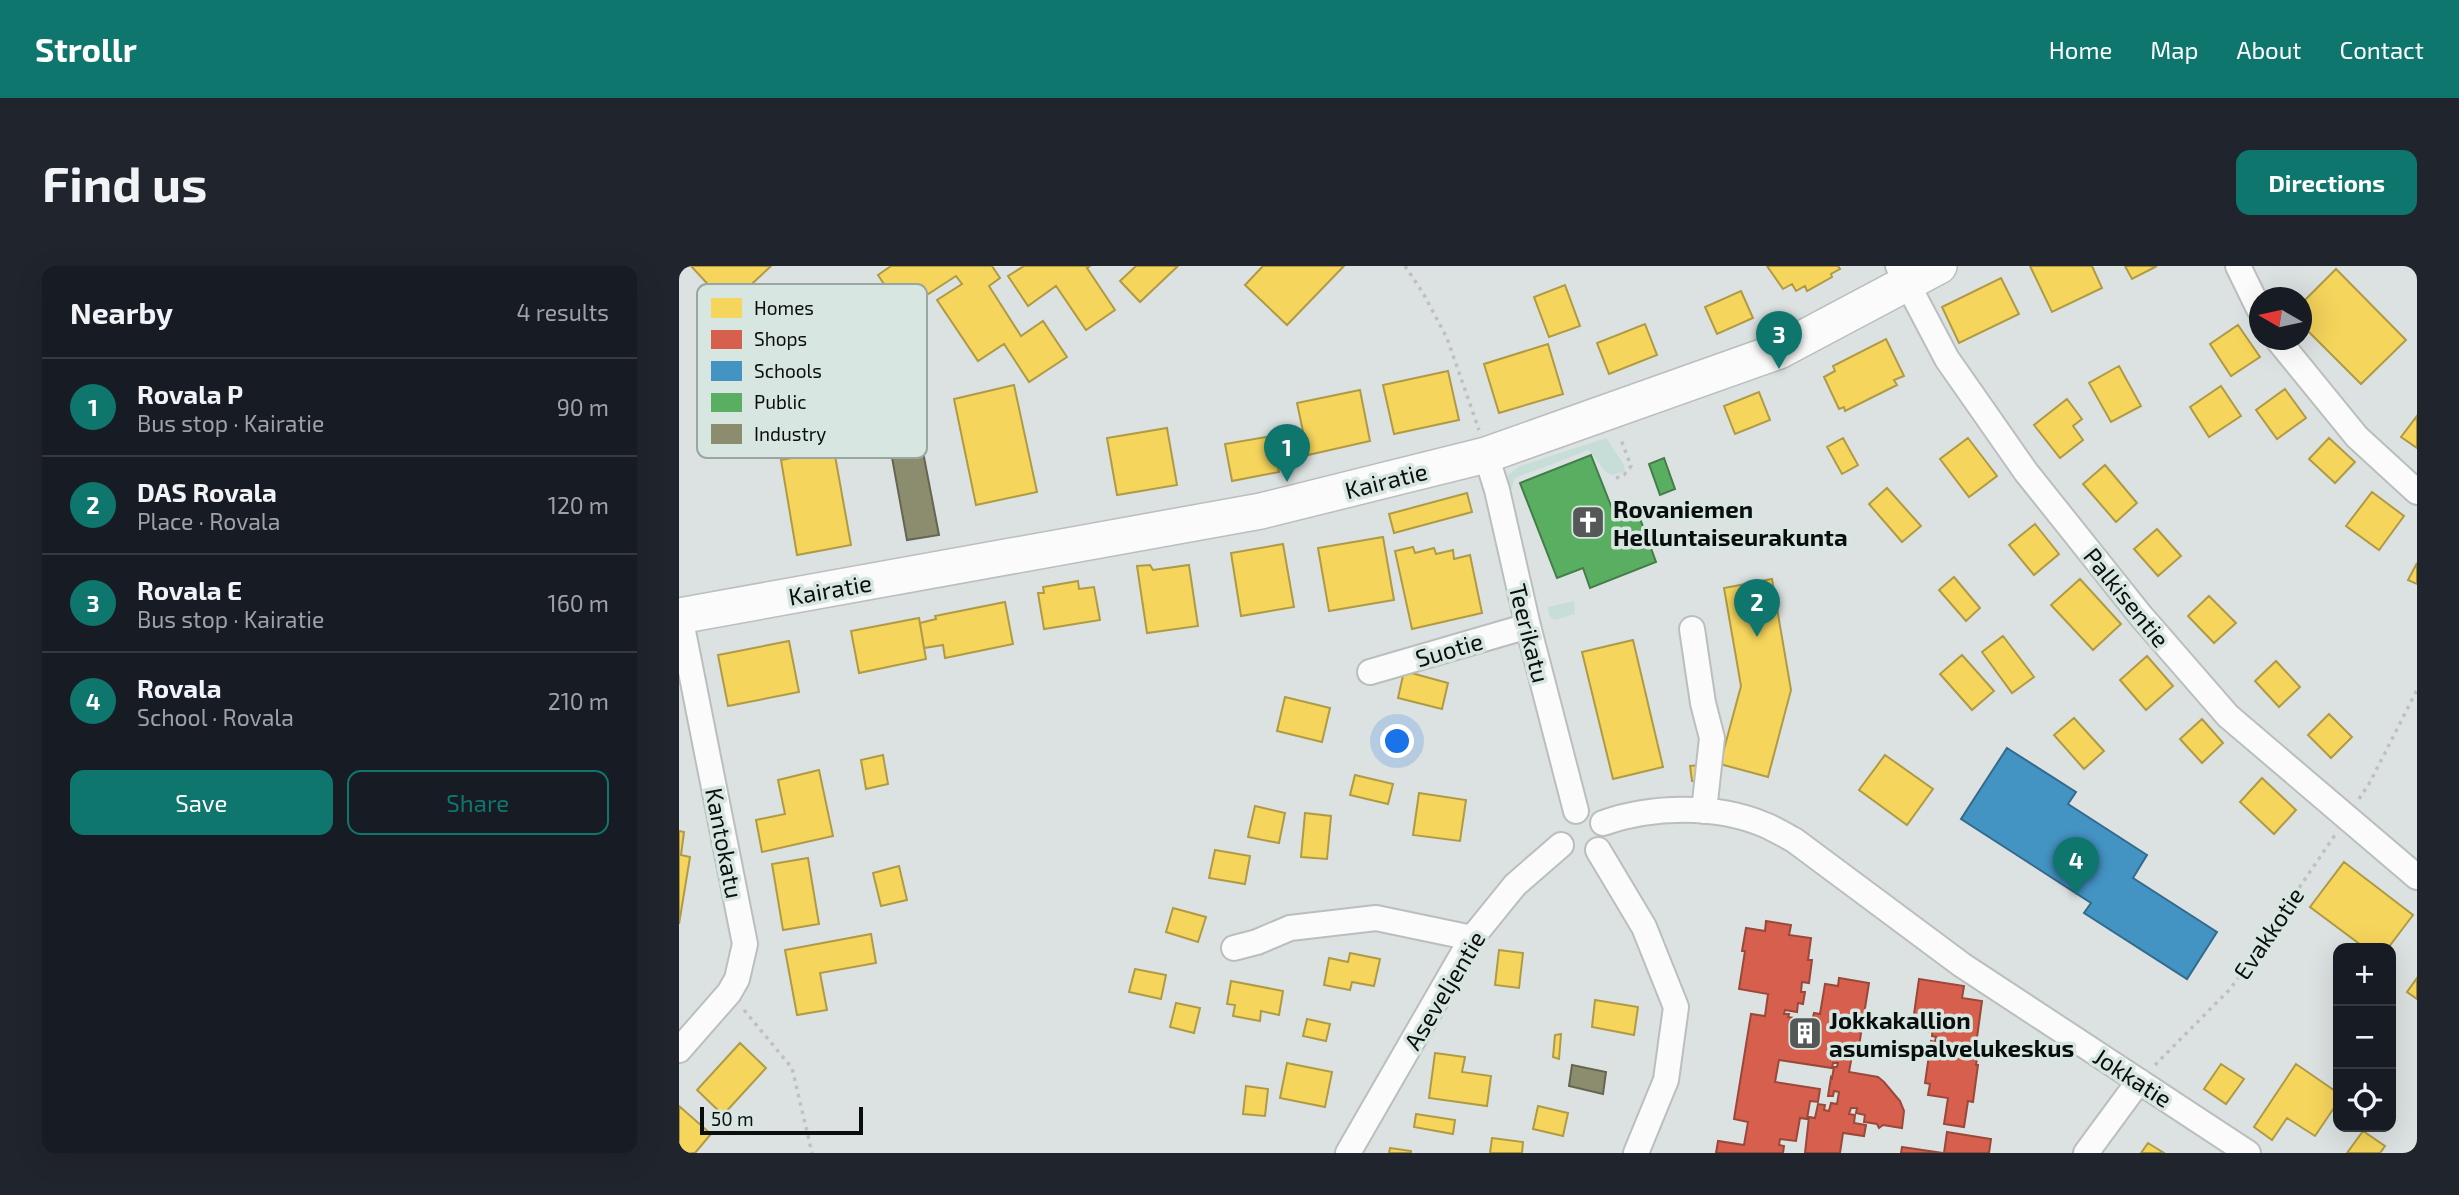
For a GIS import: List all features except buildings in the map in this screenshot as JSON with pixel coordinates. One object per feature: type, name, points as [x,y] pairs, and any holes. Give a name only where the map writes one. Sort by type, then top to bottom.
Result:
[{"type":"main road","name":"Kairatie","points":[[679,616],[1261,511],[1486,456],[1779,351],[1901,274],[1939,266]]},
{"type":"street","points":[[2238,266],[2249,289]]},
{"type":"street","name":"Palkisentie","points":[[1901,274],[1947,359],[2010,450],[2141,616],[2228,716],[2417,877]]},
{"type":"street","points":[[2286,350],[2357,437],[2417,492]]},
{"type":"street","name":"Teerikatu","points":[[1486,456],[1497,490],[1528,626],[1576,811]]},
{"type":"street","name":"Kantokatu","points":[[679,616],[744,944],[737,979],[729,993],[679,1050]]},
{"type":"street","name":"Suotie","points":[[1370,672],[1528,626]]},
{"type":"street","points":[[1692,629],[1703,703],[1713,738],[1704,811]]},
{"type":"street","points":[[1588,811],[1603,823],[1605,837],[1598,850],[1592,854],[1572,855],[1562,845],[1559,838],[1560,825],[1569,814],[1588,811]]},
{"type":"street","name":"Jokkatie","points":[[1603,823],[1624,815],[1704,811],[1721,812],[1763,824],[1794,840],[1962,965],[2248,1153]]},
{"type":"street","name":"Aseveljentie","points":[[1348,1153],[1472,938],[1515,885],[1562,845]]},
{"type":"street","points":[[1598,850],[1644,927],[1676,1007],[1666,1080],[1636,1153]]},
{"type":"street","points":[[1234,948],[1290,928],[1376,918],[1472,938]]},
{"type":"street","points":[[2086,1153],[2139,1081]]},
{"type":"path","points":[[1405,266],[1447,338],[1486,456]]},
{"type":"path","points":[[1616,478],[1624,475],[1631,466],[1620,435]]},
{"type":"path","name":"Evakkotie","points":[[2139,1081],[2231,988],[2369,784],[2417,690]]},
{"type":"path","points":[[729,993],[792,1068],[812,1153]]},
{"type":"green space","points":[[1606,438],[1624,465],[1625,472],[1611,475],[1589,450],[1515,478],[1511,490],[1505,490],[1508,475],[1520,466]]},
{"type":"green space","points":[[1574,601],[1575,614],[1554,620],[1549,615],[1548,607]]},
{"type":"place","name":"Rovala E","points":[[1779,369]]},
{"type":"place","name":"Rovala P","points":[[1287,482]]},
{"type":"place","name":"Rovaniemen Helluntaiseurakunta","points":[[1588,522]]},
{"type":"place","name":"DAS Rovala","points":[[1757,637]]},
{"type":"place","name":"Rovala","points":[[2076,895]]},
{"type":"place","name":"Jokkakallion asumispalvelukeskus","points":[[1805,1033]]}]
